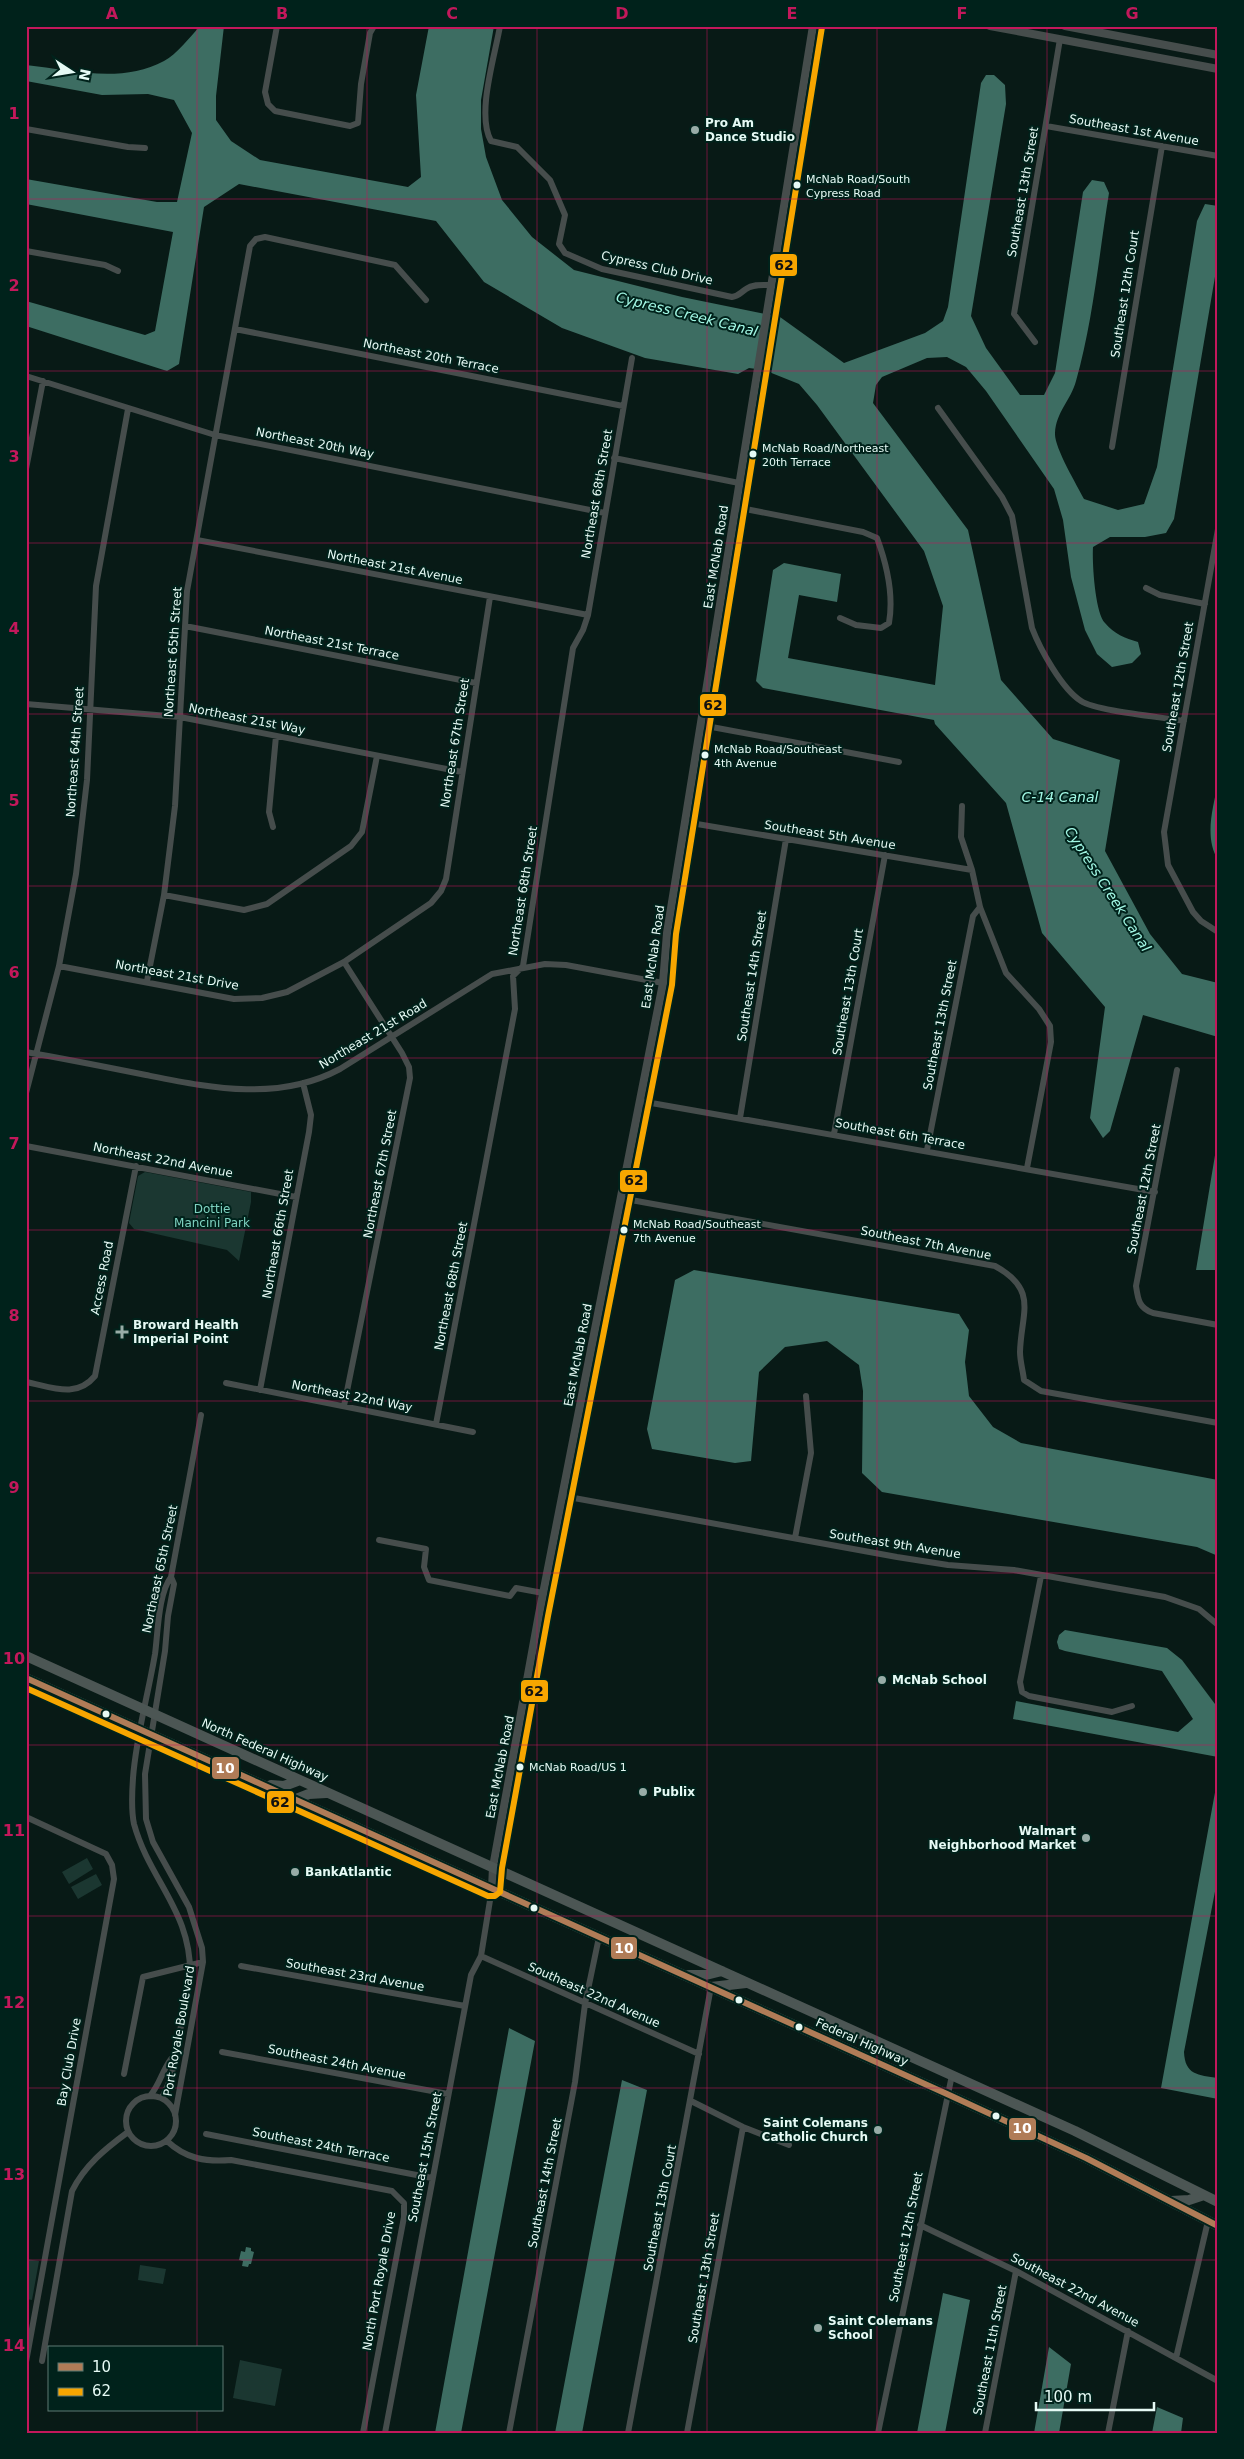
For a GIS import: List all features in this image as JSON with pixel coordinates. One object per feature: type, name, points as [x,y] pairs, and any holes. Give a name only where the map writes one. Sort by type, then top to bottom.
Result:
[{"type":"main road","name":"North Federal Highway","points":[[26,1656],[493,1867]]},
{"type":"main road","points":[[26,1678],[492,1888]]},
{"type":"main road","points":[[265,1785],[284,1786],[300,1780]]},
{"type":"main road","points":[[296,1799],[309,1794],[330,1793]]},
{"type":"main road","name":"Federal Highway","points":[[493,1867],[1124,2154],[1218,2202]]},
{"type":"main road","name":"Federal Highway","points":[[492,1888],[1086,2158],[1213,2223]]},
{"type":"main road","points":[[683,1975],[706,1975],[722,1971]]},
{"type":"main road","points":[[711,1987],[750,1983]]},
{"type":"main road","points":[[1170,2201],[1189,2200],[1204,2195]]},
{"type":"main road","points":[[1213,2223],[1218,2215]]},
{"type":"street","points":[[277,26],[265,92],[268,104],[276,111],[350,126],[358,123],[360,117],[361,84],[370,34],[374,26]]},
{"type":"street","name":"Cypress Club Drive","points":[[500,26],[487,98],[488,135],[491,141],[517,147],[550,180],[565,215],[559,244],[565,253],[602,268],[732,297],[738,296],[746,289],[755,285],[770,285]]},
{"type":"street","name":"East McNab Road","points":[[492,1888],[493,1867],[543,1593],[663,982],[667,933],[813,26]]},
{"type":"street","points":[[990,26],[1218,69]]},
{"type":"street","points":[[1065,26],[1218,55]]},
{"type":"street","name":"Southeast 13th Street","points":[[1035,342],[1014,314],[1060,39]]},
{"type":"street","name":"Southeast 1st Avenue","points":[[1046,126],[1218,156]]},
{"type":"street","points":[[26,129],[128,147],[145,148]]},
{"type":"street","name":"Southeast 12th Court","points":[[1112,446],[1162,146]]},
{"type":"street","name":"Northeast 65th Street","points":[[147,981],[164,895],[175,806],[187,592],[250,246],[256,239],[265,237],[396,265],[426,300]]},
{"type":"street","points":[[26,250],[106,265],[118,271]]},
{"type":"street","name":"Northeast 20th Terrace","points":[[235,329],[623,406]]},
{"type":"street","name":"Northeast 68th Street","points":[[436,1424],[515,1009],[513,976],[523,966],[573,648],[583,630],[588,614],[632,358]]},
{"type":"street","name":"Northeast 20th Way","points":[[26,376],[215,435],[605,513]]},
{"type":"street","points":[[26,469],[43,381]]},
{"type":"street","points":[[938,408],[1002,497],[1012,516],[1032,628],[1038,644],[1070,692],[1082,702],[1098,707],[1184,721]]},
{"type":"street","name":"Northeast 64th Street","points":[[26,1093],[59,966],[76,874],[87,780],[96,586],[128,409]]},
{"type":"street","points":[[614,458],[739,483]]},
{"type":"street","points":[[735,507],[863,532],[877,538],[886,562],[890,590],[889,623],[881,628],[856,625],[840,618]]},
{"type":"street","name":"Southeast 12th Street","points":[[1218,530],[1164,832],[1168,864],[1193,912],[1201,921],[1218,932]]},
{"type":"street","name":"Northeast 21st Avenue","points":[[197,540],[490,597],[588,614]]},
{"type":"street","points":[[1146,588],[1160,595],[1205,604]]},
{"type":"street","name":"Northeast 67th Street","points":[[441,891],[446,879],[490,597]]},
{"type":"street","name":"Northeast 21st Terrace","points":[[185,626],[476,683]]},
{"type":"street","name":"Northeast 21st Way","points":[[26,704],[180,717],[462,772]]},
{"type":"street","points":[[701,725],[899,762]]},
{"type":"street","points":[[273,827],[269,812],[276,736]]},
{"type":"street","points":[[164,895],[244,910],[267,904],[351,846],[362,832],[377,756]]},
{"type":"street","points":[[962,806],[961,838],[972,870],[980,907],[1006,973],[1040,1009],[1050,1026],[1051,1042],[1027,1168]]},
{"type":"street","name":"Southeast 5th Avenue","points":[[685,822],[972,870]]},
{"type":"street","name":"Southeast 14th Street","points":[[740,1118],[786,839]]},
{"type":"street","name":"Southeast 13th Court","points":[[834,1134],[885,855]]},
{"type":"street","name":"Northeast 21st Drive","points":[[59,966],[147,981],[234,999],[262,998],[287,992],[344,962],[431,902],[441,891]]},
{"type":"street","name":"Southeast 13th Street","points":[[927,1150],[973,916],[980,907]]},
{"type":"street","name":"Northeast 67th Street","points":[[344,962],[402,1053],[409,1067],[410,1078],[344,1406]]},
{"type":"street","name":"Northeast 21st Road","points":[[26,1052],[213,1088],[248,1090],[282,1088],[324,1077],[391,1038],[492,974],[523,966],[545,964],[566,965],[663,982]]},
{"type":"street","name":"Southeast 12th Street","points":[[1177,1070],[1136,1286],[1138,1302],[1145,1310],[1153,1314],[1218,1325]]},
{"type":"street","name":"Northeast 66th Street","points":[[260,1390],[311,1115],[303,1083]]},
{"type":"street","name":"Southeast 6th Terrace","points":[[640,1101],[927,1150],[1155,1192]]},
{"type":"street","name":"Northeast 22nd Avenue","points":[[26,1146],[296,1197]]},
{"type":"street","name":"Access Road","points":[[26,1382],[70,1391],[88,1385],[95,1376],[136,1166]]},
{"type":"street","name":"Southeast 7th Avenue","points":[[620,1198],[995,1266],[1011,1275],[1021,1289],[1026,1304],[1020,1353],[1024,1380],[1042,1391],[1218,1424]]},
{"type":"street","name":"Northeast 22nd Way","points":[[226,1383],[474,1432]]},
{"type":"street","points":[[796,1538],[811,1453],[806,1396]]},
{"type":"street","name":"Northeast 65th Street","points":[[141,1729],[166,1583],[171,1577],[201,1415]]},
{"type":"street","name":"Southeast 9th Avenue","points":[[563,1496],[948,1565],[1014,1570],[1184,1602],[1199,1609],[1218,1625]]},
{"type":"street","points":[[379,1540],[426,1549],[424,1567],[429,1580],[510,1596],[516,1588],[543,1593]]},
{"type":"street","points":[[1041,1576],[1020,1682],[1022,1692],[1029,1696],[1112,1712],[1132,1706]]},
{"type":"street","name":"Port Royale Boulevard","points":[[171,1577],[174,1584],[145,1774],[146,1819],[153,1842],[189,1907],[202,1948],[203,1962],[175,2115]]},
{"type":"street","name":"Port Royale Boulevard","points":[[141,1729],[133,1777],[134,1823],[145,1853],[178,1913],[189,1947],[191,1965],[190,1980],[172,2073],[156,2097]]},
{"type":"street","name":"Bay Club Drive","points":[[26,1817],[106,1854],[112,1865],[114,1879],[26,2362]]},
{"type":"street","name":"Southeast 15th Street","points":[[385,2433],[471,1975],[481,1956],[492,1888]]},
{"type":"street","name":"Southeast 14th Street","points":[[509,2433],[575,2082],[586,2004],[599,1937]]},
{"type":"street","name":"Southeast 22nd Avenue","points":[[481,1956],[699,2054]]},
{"type":"street","points":[[124,2074],[143,1977],[203,1962]]},
{"type":"street","name":"Southeast 23rd Avenue","points":[[241,1966],[465,2006]]},
{"type":"street","name":"Southeast 13th Court","points":[[628,2433],[711,1987]]},
{"type":"street","name":"Port Royale Boulevard","points":[[156,2097],[165,2083],[176,2047]]},
{"type":"street","name":"Southeast 24th Avenue","points":[[222,2052],[448,2094]]},
{"type":"street","points":[[172,2073],[183,2075]]},
{"type":"street","name":"Southeast 12th Street","points":[[878,2433],[952,2075]]},
{"type":"street","points":[[156,2097],[171,2106],[175,2115],[175,2130],[167,2141],[157,2146],[145,2146],[135,2141],[128,2132],[125,2121],[128,2110],[135,2101],[156,2097]]},
{"type":"street","points":[[691,2102],[743,2127],[789,2145]]},
{"type":"street","name":"Southeast 13th Street","points":[[687,2433],[743,2127]]},
{"type":"street","points":[[42,2361],[72,2191],[80,2174],[128,2132]]},
{"type":"street","name":"Southeast 24th Terrace","points":[[206,2134],[432,2178]]},
{"type":"street","name":"North Port Royale Drive","points":[[167,2141],[180,2152],[198,2160],[212,2162],[231,2160],[392,2191],[404,2203],[404,2217],[364,2433]]},
{"type":"street","points":[[1176,2358],[1213,2223]]},
{"type":"street","name":"Southeast 22nd Avenue","points":[[920,2225],[1016,2271],[1218,2381]]},
{"type":"street","name":"Southeast 11th Street","points":[[985,2433],[1016,2271]]},
{"type":"street","points":[[1108,2433],[1128,2331]]},
{"type":"green space","name":"Dottie Mancini Park","points":[[145,1172],[251,1192],[251,1202],[239,1261],[227,1250],[134,1229],[129,1223],[138,1176]]},
{"type":"green space","points":[[87,1858],[93,1869],[69,1884],[62,1872]]},
{"type":"green space","points":[[96,1874],[102,1885],[78,1899],[71,1887]]},
{"type":"green space","points":[[26,2259],[39,2261],[32,2300],[26,2299]]},
{"type":"green space","points":[[140,2265],[166,2269],[163,2284],[138,2280]]},
{"type":"green space","points":[[240,2360],[282,2369],[275,2406],[233,2398]]},
{"type":"water","name":"C-14 Canal","points":[[200,26],[224,26],[216,96],[216,120],[231,141],[260,160],[408,187],[421,177],[416,95],[429,26],[494,26],[481,100],[481,129],[486,157],[502,200],[532,237],[574,270],[682,297],[780,317],[844,363],[925,333],[943,321],[948,307],[981,83],[986,75],[994,75],[1005,85],[1006,104],[971,316],[986,348],[1020,395],[1044,395],[1055,373],[1083,192],[1092,180],[1104,182],[1109,193],[1087,335],[1074,388],[1058,419],[1055,433],[1058,447],[1084,499],[1118,510],[1144,504],[1157,467],[1197,221],[1205,204],[1218,206],[1218,259],[1174,519],[1166,533],[1145,537],[1110,537],[1093,547],[1095,587],[1099,609],[1108,627],[1124,637],[1138,642],[1141,654],[1132,663],[1112,667],[1097,654],[1085,630],[1071,577],[1063,520],[1054,489],[986,391],[966,367],[947,357],[927,358],[882,377],[876,385],[873,403],[968,530],[1001,680],[1053,739],[1120,760],[1105,851],[1150,934],[1182,974],[1218,983],[1218,1037],[1143,1015],[1110,1131],[1103,1138],[1090,1118],[1105,1007],[1042,933],[1006,803],[935,724],[934,720],[763,688],[756,681],[773,570],[784,563],[841,574],[837,602],[799,595],[788,658],[935,685],[943,606],[924,551],[817,405],[799,384],[764,370],[749,368],[738,374],[645,358],[562,328],[484,282],[436,221],[239,184],[204,207],[179,364],[167,371],[26,326],[26,301],[145,335],[155,331],[173,232],[26,204],[26,179],[157,202],[177,202],[192,133],[174,100],[148,94],[102,95],[26,81],[26,65],[96,74],[131,72],[148,68],[169,58]]},
{"type":"water","points":[[1218,783],[1218,860],[1211,842],[1211,822]]},
{"type":"water","points":[[1218,1137],[1218,1270],[1196,1270]]},
{"type":"water","points":[[694,1270],[959,1314],[969,1330],[965,1362],[969,1396],[993,1427],[1021,1443],[1218,1480],[1218,1556],[1197,1547],[882,1492],[862,1473],[863,1391],[859,1365],[827,1341],[785,1347],[759,1372],[751,1461],[735,1463],[652,1449],[647,1429],[675,1280]]},
{"type":"water","points":[[1065,1630],[1167,1648],[1182,1660],[1218,1708],[1218,1757],[1013,1719],[1016,1701],[1178,1732],[1193,1719],[1162,1671],[1059,1649],[1057,1642],[1059,1635]]},
{"type":"water","points":[[1218,1776],[1218,1876],[1184,2052],[1185,2060],[1190,2070],[1199,2075],[1218,2078],[1218,2099],[1161,2088]]},
{"type":"water","points":[[509,2028],[535,2041],[461,2433],[435,2433]]},
{"type":"water","points":[[622,2080],[647,2090],[582,2433],[555,2433]]},
{"type":"water","points":[[246,2247],[251,2248],[251,2251],[254,2252],[251,2264],[248,2267],[242,2266],[243,2261],[239,2260],[241,2251],[245,2252]]},
{"type":"water","points":[[943,2293],[970,2300],[945,2433],[917,2433]]},
{"type":"water","points":[[1049,2347],[1071,2364],[1059,2433],[1034,2433]]},
{"type":"water","points":[[1157,2407],[1183,2418],[1181,2433],[1152,2433]]},
{"type":"transit line","name":"62","points":[[26,1688],[488,1896],[495,1896],[500,1892],[502,1868],[548,1616],[672,985],[676,934],[822,27]]},
{"type":"transit line","name":"10","points":[[26,1678],[947,2094],[1086,2158],[1218,2226]]},
{"type":"place","name":"Pro Am Dance Studio","points":[[695,130]]},
{"type":"place","name":"McNab Road/South Cypress Road","points":[[797,185]]},
{"type":"place","name":"McNab Road/Northeast 20th Terrace","points":[[753,454]]},
{"type":"place","name":"McNab Road/Southeast 4th Avenue","points":[[705,755]]},
{"type":"place","name":"McNab Road/Southeast 7th Avenue","points":[[624,1230]]},
{"type":"place","name":"Broward Health Imperial Point","points":[[122,1332]]},
{"type":"place","name":"McNab School","points":[[882,1680]]},
{"type":"place","name":"McNab Road/US 1","points":[[520,1767]]},
{"type":"place","name":"Publix","points":[[643,1792]]},
{"type":"place","name":"Walmart Neighborhood Market","points":[[1086,1838]]},
{"type":"place","name":"BankAtlantic","points":[[295,1872]]},
{"type":"place","name":"Saint Colemans Catholic Church","points":[[878,2130]]},
{"type":"place","name":"Saint Colemans School","points":[[818,2328]]},
{"type":"water label","name":"Cypress Creek Canal","points":[[687,314]]},
{"type":"water label","name":"Cypress Creek Canal","points":[[1108,889]]}]
